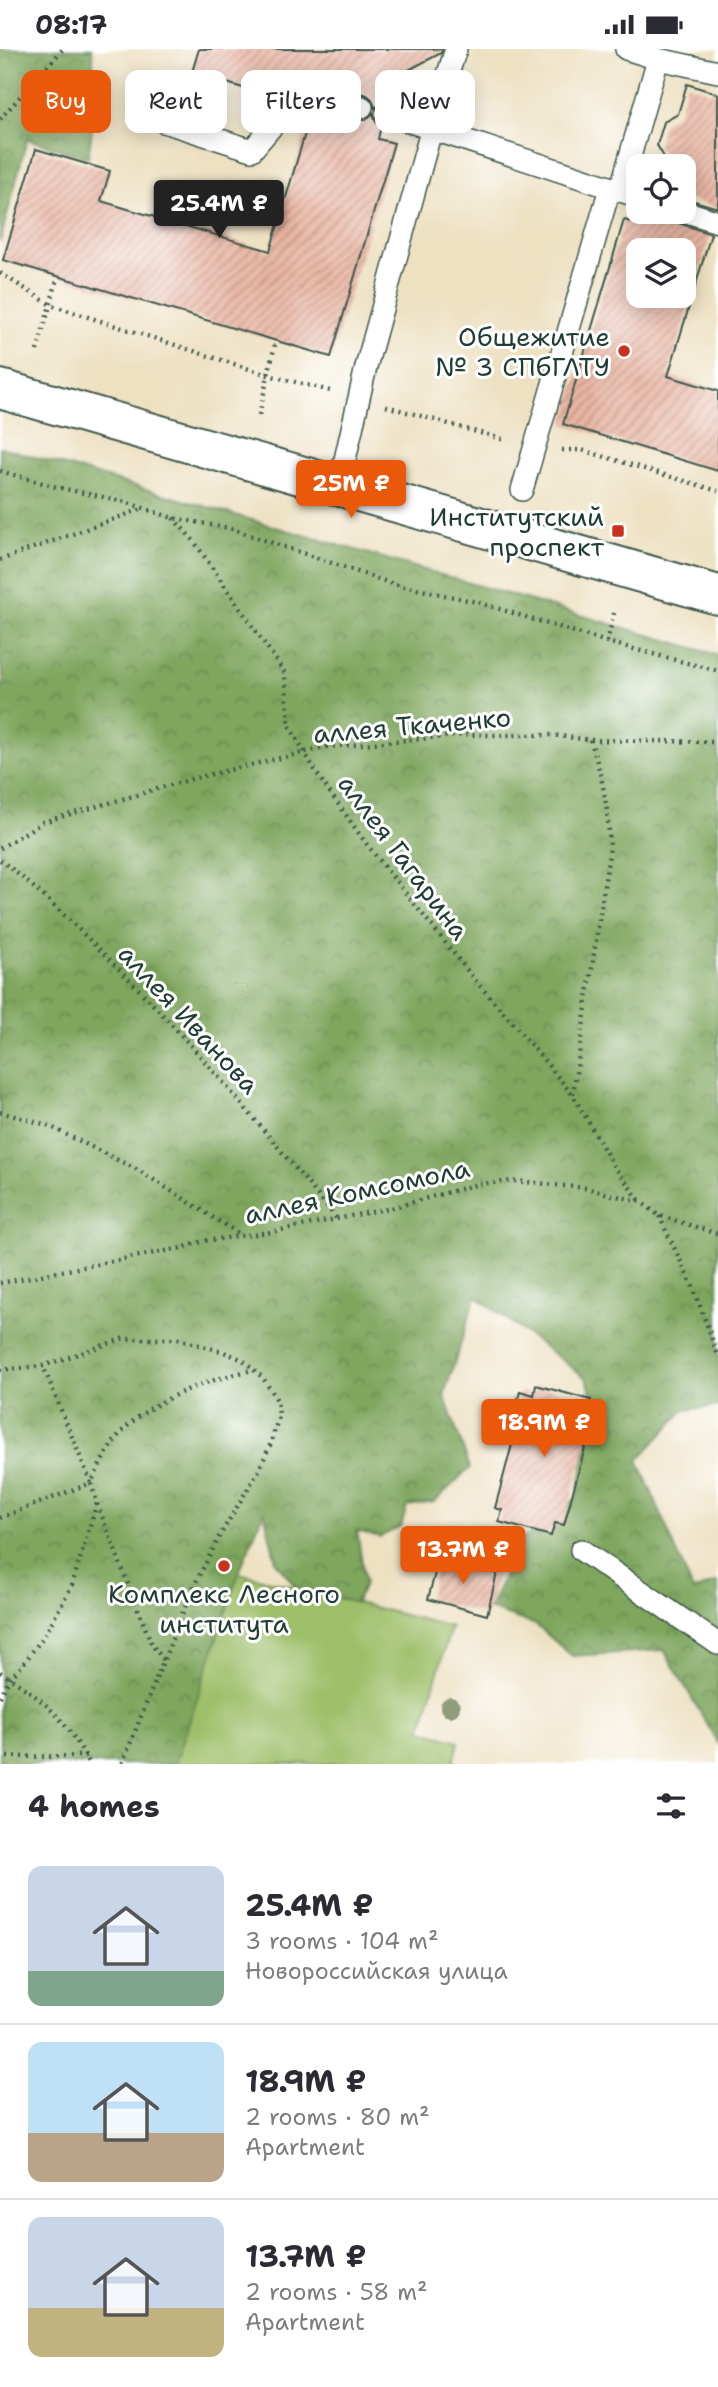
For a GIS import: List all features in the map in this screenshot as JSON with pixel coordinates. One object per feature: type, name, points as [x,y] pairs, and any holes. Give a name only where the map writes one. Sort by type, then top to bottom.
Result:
[{"type":"main road","points":[[0,389],[718,594]]},
{"type":"lane","points":[[450,70],[456,49]]},
{"type":"lane","points":[[626,49],[718,72]]},
{"type":"lane","points":[[522,490],[623,192],[658,59]]},
{"type":"lane","points":[[199,133],[252,150],[304,89],[362,107]]},
{"type":"lane","points":[[339,486],[359,398],[430,133]]},
{"type":"lane","points":[[450,133],[623,192]]},
{"type":"lane","points":[[696,215],[718,222]]},
{"type":"lane","points":[[581,1550],[718,1643]]},
{"type":"path","points":[[0,119],[62,49]]},
{"type":"path","points":[[0,272],[51,305],[268,375],[359,398],[534,449],[582,450],[718,491]]},
{"type":"path","points":[[37,351],[58,277]]},
{"type":"path","points":[[259,415],[276,340]]},
{"type":"path","points":[[0,471],[60,488],[122,501],[173,518],[229,529],[393,584],[477,602],[607,642],[718,671]]},
{"type":"path","points":[[0,560],[143,509]]},
{"type":"path","name":"аллея Гагарина","points":[[173,518],[193,540],[285,673],[289,725],[318,777],[365,842],[479,985],[573,1095],[613,1165],[641,1202]]},
{"type":"path","points":[[607,642],[614,614]]},
{"type":"path","name":"аллея Ткаченко","points":[[0,848],[43,822],[195,779],[327,747],[465,735],[552,735],[590,740],[718,742]]},
{"type":"path","points":[[573,1095],[610,847],[603,785],[590,740]]},
{"type":"path","name":"аллея Иванова","points":[[0,860],[36,887],[151,1001],[266,1131],[336,1219]]},
{"type":"path","points":[[0,1111],[47,1125],[138,1170],[242,1236]]},
{"type":"path","name":"аллея Комсомола","points":[[0,1283],[181,1248],[204,1241],[391,1209],[478,1184],[517,1181],[585,1188],[641,1202],[658,1215],[718,1234]]},
{"type":"path","points":[[658,1215],[693,1287],[718,1355]]},
{"type":"path","points":[[0,1370],[43,1366],[122,1339],[178,1339],[243,1360],[271,1387],[277,1400],[279,1415],[276,1429],[259,1470],[203,1567],[122,1764]]},
{"type":"path","points":[[43,1366],[91,1483],[152,1645],[164,1660]]},
{"type":"path","points":[[0,1518],[91,1483],[118,1436],[134,1420],[202,1384],[254,1370]]},
{"type":"path","points":[[0,1697],[10,1678],[46,1633],[67,1594],[97,1503]]},
{"type":"path","points":[[0,1672],[26,1687],[59,1718],[74,1735],[90,1764]]},
{"type":"path","points":[[0,1757],[86,1756]]},
{"type":"green space","points":[[0,49],[92,49],[94,70],[21,70],[21,133],[91,133],[88,158],[27,139],[0,242]]},
{"type":"green space","points":[[0,447],[718,655],[718,1406],[684,1410],[638,1460],[693,1591],[718,1582],[718,1743],[664,1650],[572,1656],[536,1625],[489,1609],[518,1543],[577,1498],[595,1402],[586,1378],[476,1296],[444,1395],[470,1468],[434,1502],[407,1506],[401,1526],[380,1537],[357,1531],[365,1582],[356,1603],[305,1598],[276,1562],[264,1511],[239,1573],[183,1741],[189,1764],[0,1764],[0,696],[4,680],[0,662]]},
{"type":"green space","points":[[239,1573],[451,1627],[421,1730],[459,1741],[453,1764],[175,1764]]},
{"type":"building","points":[[199,49],[442,49],[441,53],[408,70],[375,70],[375,108],[372,99],[361,93],[361,70],[241,70],[241,87],[227,83],[227,70],[193,70]]},
{"type":"building","points":[[687,84],[718,94],[718,208],[696,202],[696,154],[662,154],[657,145],[664,122],[678,114]]},
{"type":"building","points":[[373,113],[375,133],[379,133],[378,139],[394,143],[331,357],[3,260],[36,149],[110,171],[101,201],[270,251],[305,133],[361,133],[361,120],[366,120]]},
{"type":"building","name":"Общежитие № 3 СПбГЛТУ","points":[[624,220],[626,224],[682,224],[711,234],[696,284],[696,238],[626,238],[626,308],[689,308],[668,376],[718,391],[718,471],[563,424]]},
{"type":"building","points":[[536,1385],[591,1400],[588,1409],[595,1411],[564,1525],[555,1523],[551,1536],[499,1522],[502,1510],[495,1508],[518,1422],[513,1420],[520,1391],[534,1395]]},
{"type":"building","points":[[439,1558],[497,1573],[487,1615],[428,1599]]},
{"type":"place","name":"Общежитие № 3 СПбГЛТУ","points":[[624,351]]},
{"type":"place","name":"Институтский проспект","points":[[618,531]]},
{"type":"place","name":"Комплекс Лесного института","points":[[224,1566]]}]
